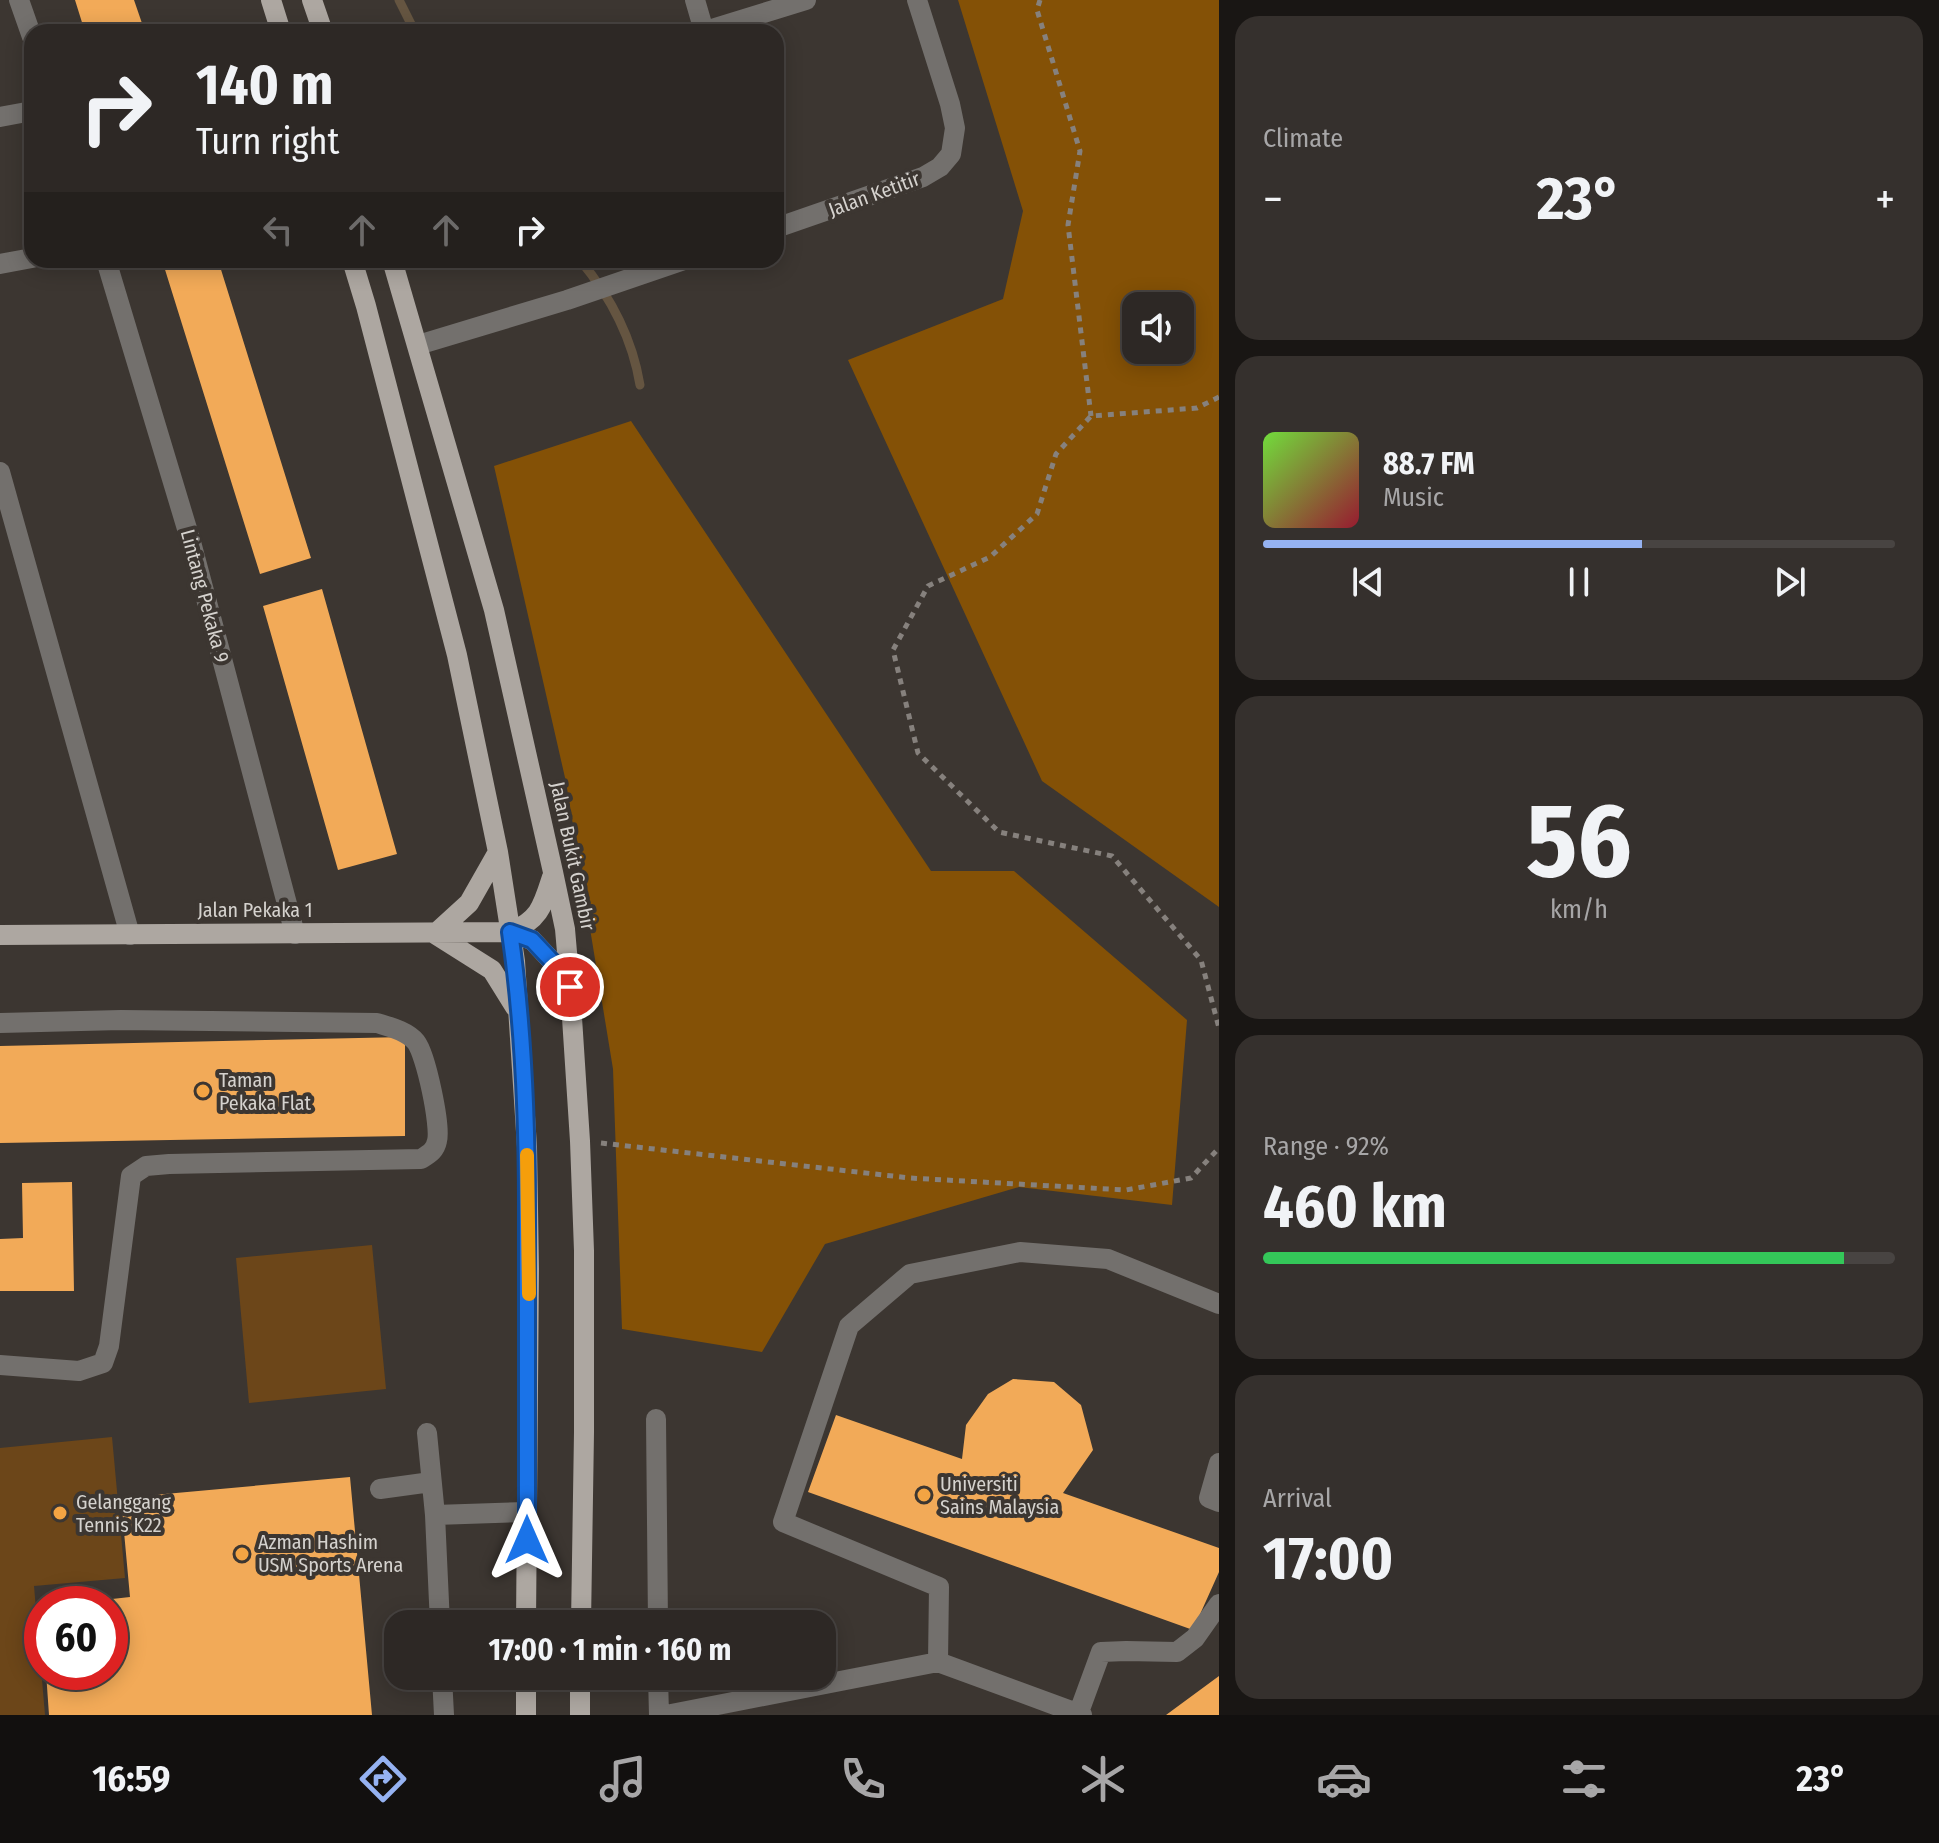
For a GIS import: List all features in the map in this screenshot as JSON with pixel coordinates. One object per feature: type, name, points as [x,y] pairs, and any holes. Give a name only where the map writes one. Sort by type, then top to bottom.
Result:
[{"type":"main road","points":[[271,0],[278,24]]},
{"type":"main road","points":[[312,0],[320,24]]},
{"type":"main road","points":[[354,268],[453,641],[498,852],[510,932],[519,1014],[527,1147],[526,1610]]},
{"type":"main road","name":"Jalan Bukit Gambir","points":[[394,268],[494,610],[565,929],[580,1141],[584,1251],[581,1610]]},
{"type":"main road","points":[[498,852],[469,903],[435,934],[492,970],[519,1014]]},
{"type":"main road","points":[[510,932],[532,921],[544,902],[553,872]]},
{"type":"main road","points":[[510,932],[532,940],[564,974],[570,987]]},
{"type":"main road","name":"Jalan Pekaka 1","points":[[0,935],[510,932]]},
{"type":"main road","points":[[526,1690],[526,1715]]},
{"type":"main road","points":[[580,1690],[580,1715]]},
{"type":"street","points":[[19,0],[27,24]]},
{"type":"street","points":[[695,0],[701,24]]},
{"type":"street","points":[[729,24],[806,0]]},
{"type":"street","name":"Jalan Ketitir","points":[[784,225],[923,177],[940,167],[951,154],[955,128],[950,104],[917,0]]},
{"type":"street","points":[[0,117],[24,112]]},
{"type":"street","points":[[0,264],[24,260]]},
{"type":"street","name":"Lintang Pekaka 9","points":[[108,268],[191,542],[295,934]]},
{"type":"street","points":[[418,345],[660,268]]},
{"type":"street","points":[[0,472],[130,935]]},
{"type":"street","points":[[0,1023],[121,1020],[377,1023],[399,1030],[416,1042],[427,1066],[438,1137],[434,1150],[421,1159],[146,1166],[131,1176],[109,1346],[103,1363],[79,1371],[0,1365]]},
{"type":"street","points":[[938,1662],[939,1587],[783,1522],[849,1326],[910,1274],[1020,1252],[1108,1259],[1219,1304]]},
{"type":"street","points":[[656,1419],[658,1610]]},
{"type":"street","points":[[427,1433],[439,1610]]},
{"type":"street","points":[[1219,1463],[1209,1498],[1219,1502]]},
{"type":"street","points":[[380,1489],[431,1482]]},
{"type":"street","points":[[435,1515],[527,1512]]},
{"type":"street","points":[[666,1715],[938,1662],[1080,1714],[1101,1652],[1177,1652],[1195,1638],[1219,1604]]},
{"type":"street","points":[[443,1690],[444,1715]]},
{"type":"street","points":[[658,1690],[659,1715]]},
{"type":"path","points":[[1040,0],[1037,10],[1080,151],[1068,225],[1091,416]]},
{"type":"path","points":[[1219,397],[1197,408],[1091,416],[1056,454],[1037,514],[990,557],[928,586],[893,650],[918,753],[999,832],[1112,856],[1201,960],[1219,1028]]},
{"type":"path","points":[[580,1141],[910,1178],[1126,1190],[1191,1178],[1219,1148]]},
{"type":"shaded area","points":[[958,0],[1219,0],[1219,907],[1042,781],[848,360],[1003,299],[1023,211]]},
{"type":"shaded area","points":[[631,421],[931,871],[1014,871],[1187,1020],[1172,1205],[1019,1187],[825,1244],[762,1352],[622,1329],[613,1069],[566,782],[494,466]]},
{"type":"shaded area","points":[[372,1245],[386,1389],[249,1403],[236,1258]]},
{"type":"shaded area","name":"Gelanggang Tennis K22","points":[[112,1437],[125,1578],[24,1586],[24,1690],[43,1690],[45,1715],[0,1715],[0,1448]]},
{"type":"building","points":[[75,0],[134,0],[142,24],[82,24]]},
{"type":"building","points":[[164,268],[220,268],[311,558],[260,574]]},
{"type":"building","points":[[322,589],[397,854],[338,870],[263,606]]},
{"type":"building","name":"Taman Pekaka Flat","points":[[405,1037],[405,1136],[0,1143],[0,1046]]},
{"type":"building","points":[[72,1182],[74,1291],[0,1291],[0,1239],[23,1238],[22,1183]]},
{"type":"building","points":[[1013,1379],[1054,1382],[1081,1405],[1093,1450],[1063,1493],[1219,1548],[1219,1572],[1193,1630],[808,1492],[836,1415],[962,1459],[966,1425],[988,1394]]},
{"type":"building","name":"Azman Hashim USM Sports Arena","points":[[350,1477],[372,1715],[49,1715],[47,1690],[128,1690],[130,1597],[122,1510],[144,1508],[143,1496]]},
{"type":"building","points":[[1219,1676],[1219,1715],[1166,1715]]},
{"type":"waterway","points":[[399,0],[411,24]]},
{"type":"waterway","points":[[586,268],[619,318],[632,350],[640,385]]},
{"type":"slow traffic","points":[[527,1155],[529,1294]]},
{"type":"place","name":"Taman Pekaka Flat","points":[[203,1091]]},
{"type":"place","name":"Universiti Sains Malaysia","points":[[924,1495]]},
{"type":"place","name":"Gelanggang Tennis K22","points":[[60,1513]]},
{"type":"place","name":"Azman Hashim USM Sports Arena","points":[[242,1554]]},
{"type":"route","points":[[527,1540],[527,1147],[515,961],[510,932],[532,940],[564,974],[570,987]]}]
